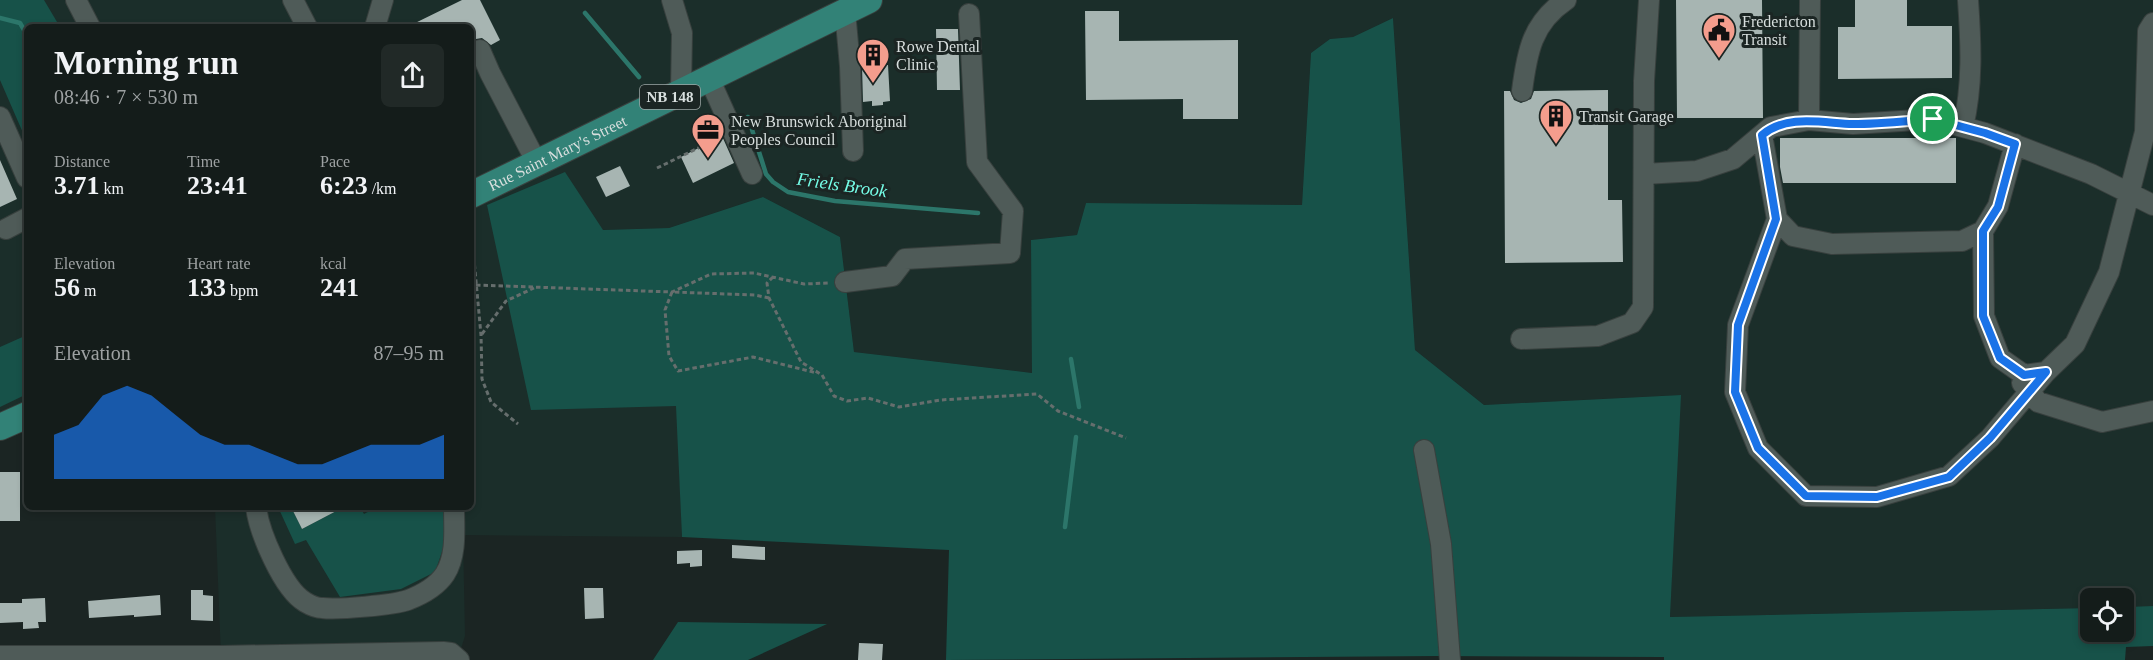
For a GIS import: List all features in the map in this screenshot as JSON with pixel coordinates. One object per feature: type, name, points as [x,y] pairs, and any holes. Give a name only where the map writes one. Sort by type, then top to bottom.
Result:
[{"type":"main road","name":"Rue Saint Mary's Street","points":[[474,194],[869,0]]},
{"type":"main road","points":[[0,427],[24,416]]},
{"type":"street","points":[[76,0],[88,24]]},
{"type":"street","points":[[293,0],[305,24]]},
{"type":"street","points":[[376,24],[383,0]]},
{"type":"street","points":[[672,0],[682,33],[681,91]]},
{"type":"street","points":[[1522,91],[1527,57],[1537,28],[1558,5],[1566,0]]},
{"type":"street","points":[[1521,339],[1598,336],[1632,323],[1643,307],[1644,81],[1649,0]]},
{"type":"street","points":[[1809,120],[1810,0]]},
{"type":"street","points":[[1963,127],[1969,101],[1971,51],[1968,0]]},
{"type":"street","points":[[845,11],[850,66],[853,152]]},
{"type":"street","points":[[845,282],[892,276],[904,259],[1010,253],[1013,212],[977,162],[969,14]]},
{"type":"street","points":[[1762,135],[1776,219],[1738,325],[1735,392],[1758,448],[1806,496],[1877,497],[1949,477],[1990,438],[2046,372],[2074,344],[2109,272],[2145,132],[2147,41],[2148,31],[2153,23]]},
{"type":"street","points":[[480,50],[537,163]]},
{"type":"street","points":[[710,78],[752,174]]},
{"type":"street","points":[[0,117],[24,171]]},
{"type":"street","points":[[1644,174],[1697,171],[1732,159],[1771,127],[1809,120],[1853,124],[1933,119],[2015,144],[2091,174],[2153,205]]},
{"type":"street","points":[[2015,144],[1998,207],[1983,231],[1983,316],[2000,358],[2038,402],[2102,422],[2153,411]]},
{"type":"street","points":[[1776,219],[1793,236],[1832,244],[1962,241],[1983,231]]},
{"type":"street","points":[[6,229],[24,220]]},
{"type":"street","points":[[2000,358],[2024,375],[2046,372]]},
{"type":"street","points":[[1424,450],[1441,544],[1450,660]]},
{"type":"street","points":[[256,510],[263,538],[290,587],[308,604],[322,608],[393,604],[407,600],[434,585],[444,575],[452,560],[454,510]]},
{"type":"street","points":[[0,656],[221,656],[442,652],[451,653],[459,660]]},
{"type":"path","points":[[657,168],[733,131]]},
{"type":"path","points":[[474,262],[481,335],[482,379],[492,402],[518,424]]},
{"type":"path","points":[[822,375],[753,357],[678,371],[669,356],[664,310],[672,292],[711,274],[754,273],[804,284],[845,282]]},
{"type":"path","points":[[772,277],[767,283],[770,298],[801,362],[822,375],[834,396],[847,401],[868,398],[899,407],[940,399],[1037,394],[1058,411],[1126,438]]},
{"type":"path","points":[[476,285],[755,295],[770,298]]},
{"type":"path","points":[[481,335],[506,301],[535,287]]},
{"type":"shaded area","points":[[0,0],[2153,0],[2153,606],[2134,607],[2134,588],[2080,588],[2080,608],[1670,617],[1680,395],[1484,405],[1415,350],[1393,18],[1353,37],[1330,39],[1311,53],[1302,205],[1086,203],[1077,235],[1031,240],[1033,373],[854,352],[840,237],[763,197],[669,228],[602,230],[677,406],[682,537],[463,535],[465,636],[458,658],[221,656],[215,510],[474,510],[474,24],[24,24],[24,416],[0,427]]},
{"type":"green space","points":[[0,0],[44,0],[58,24],[24,24],[24,135],[0,80]]},
{"type":"green space","points":[[1393,18],[1415,350],[1484,405],[1681,395],[1670,617],[2080,608],[2080,642],[2134,642],[2134,607],[2153,606],[2153,646],[2126,647],[2125,660],[1664,660],[1664,657],[1438,656],[946,660],[949,550],[682,537],[676,406],[531,410],[487,205],[565,172],[603,230],[669,228],[763,197],[840,237],[854,352],[1032,373],[1031,240],[1077,235],[1086,203],[1302,205],[1311,53],[1330,39],[1353,37]]},
{"type":"green space","points":[[24,336],[24,395],[0,407],[0,347]]},
{"type":"green space","points":[[279,510],[292,510],[302,529],[338,510],[362,510],[364,514],[371,510],[444,510],[444,546],[435,572],[401,589],[340,597],[306,540],[295,544]]},
{"type":"green space","points":[[678,622],[827,624],[748,660],[653,660]]},
{"type":"building","points":[[462,0],[480,0],[500,40],[491,45],[482,38],[474,40],[474,24],[413,24]]},
{"type":"building","name":"Fredericton Transit","points":[[1676,0],[1762,0],[1763,118],[1677,118]]},
{"type":"building","points":[[1855,0],[1907,0],[1907,26],[1952,26],[1952,78],[1838,79],[1838,27],[1855,27]]},
{"type":"building","points":[[1085,11],[1119,11],[1119,41],[1238,40],[1238,119],[1183,119],[1183,99],[1086,100]]},
{"type":"building","points":[[936,29],[958,29],[960,90],[937,90]]},
{"type":"building","name":"Rowe Dental Clinic","points":[[888,65],[890,101],[883,102],[883,105],[872,106],[872,101],[863,102],[862,66]]},
{"type":"building","name":"Transit Garage","points":[[1608,90],[1608,200],[1622,200],[1623,262],[1505,263],[1504,91],[1510,91],[1514,100],[1521,103],[1531,99],[1534,91]]},
{"type":"building","name":"New Brunswick Aboriginal Peoples Council","points":[[722,136],[734,163],[693,183],[681,157]]},
{"type":"building","points":[[1780,138],[1956,138],[1956,183],[1783,183],[1780,167]]},
{"type":"building","points":[[0,160],[17,199],[0,207]]},
{"type":"building","points":[[620,166],[630,186],[606,197],[596,177]]},
{"type":"building","points":[[0,472],[20,472],[20,521],[0,521]]},
{"type":"building","points":[[292,510],[338,510],[302,529]]},
{"type":"building","points":[[732,545],[765,547],[765,560],[732,558]]},
{"type":"building","points":[[702,550],[702,566],[690,567],[690,563],[677,564],[677,551]]},
{"type":"building","points":[[584,588],[603,588],[604,618],[585,619]]},
{"type":"building","points":[[191,590],[203,590],[203,595],[213,596],[213,621],[191,620]]},
{"type":"building","points":[[160,595],[161,615],[89,618],[88,601]]},
{"type":"building","points":[[45,598],[46,622],[38,622],[39,628],[23,629],[23,622],[0,623],[0,603],[22,603],[22,599]]},
{"type":"building","points":[[859,643],[883,644],[882,660],[858,660]]},
{"type":"waterway","name":"Friels Brook","points":[[585,13],[639,77]]},
{"type":"waterway","name":"Friels Brook","points":[[0,18],[20,23],[24,30]]},
{"type":"waterway","name":"Friels Brook","points":[[748,117],[766,174],[788,192],[835,201],[978,213]]},
{"type":"waterway","name":"Friels Brook","points":[[1071,359],[1079,407]]},
{"type":"waterway","name":"Friels Brook","points":[[1065,527],[1076,437]]},
{"type":"place","name":"Fredericton Transit","points":[[1719,59]]},
{"type":"place","name":"Rowe Dental Clinic","points":[[873,84]]},
{"type":"place","name":"Transit Garage","points":[[1556,145]]},
{"type":"place","name":"New Brunswick Aboriginal Peoples Council","points":[[708,159]]},
{"type":"route","points":[[1933,119],[2015,144],[1998,207],[1983,231],[1983,316],[2000,358],[2024,375],[2046,372],[1990,438],[1949,477],[1877,497],[1806,496],[1758,448],[1735,392],[1738,325],[1776,219],[1762,135],[1771,127],[1809,120],[1853,124],[1933,119]]}]
